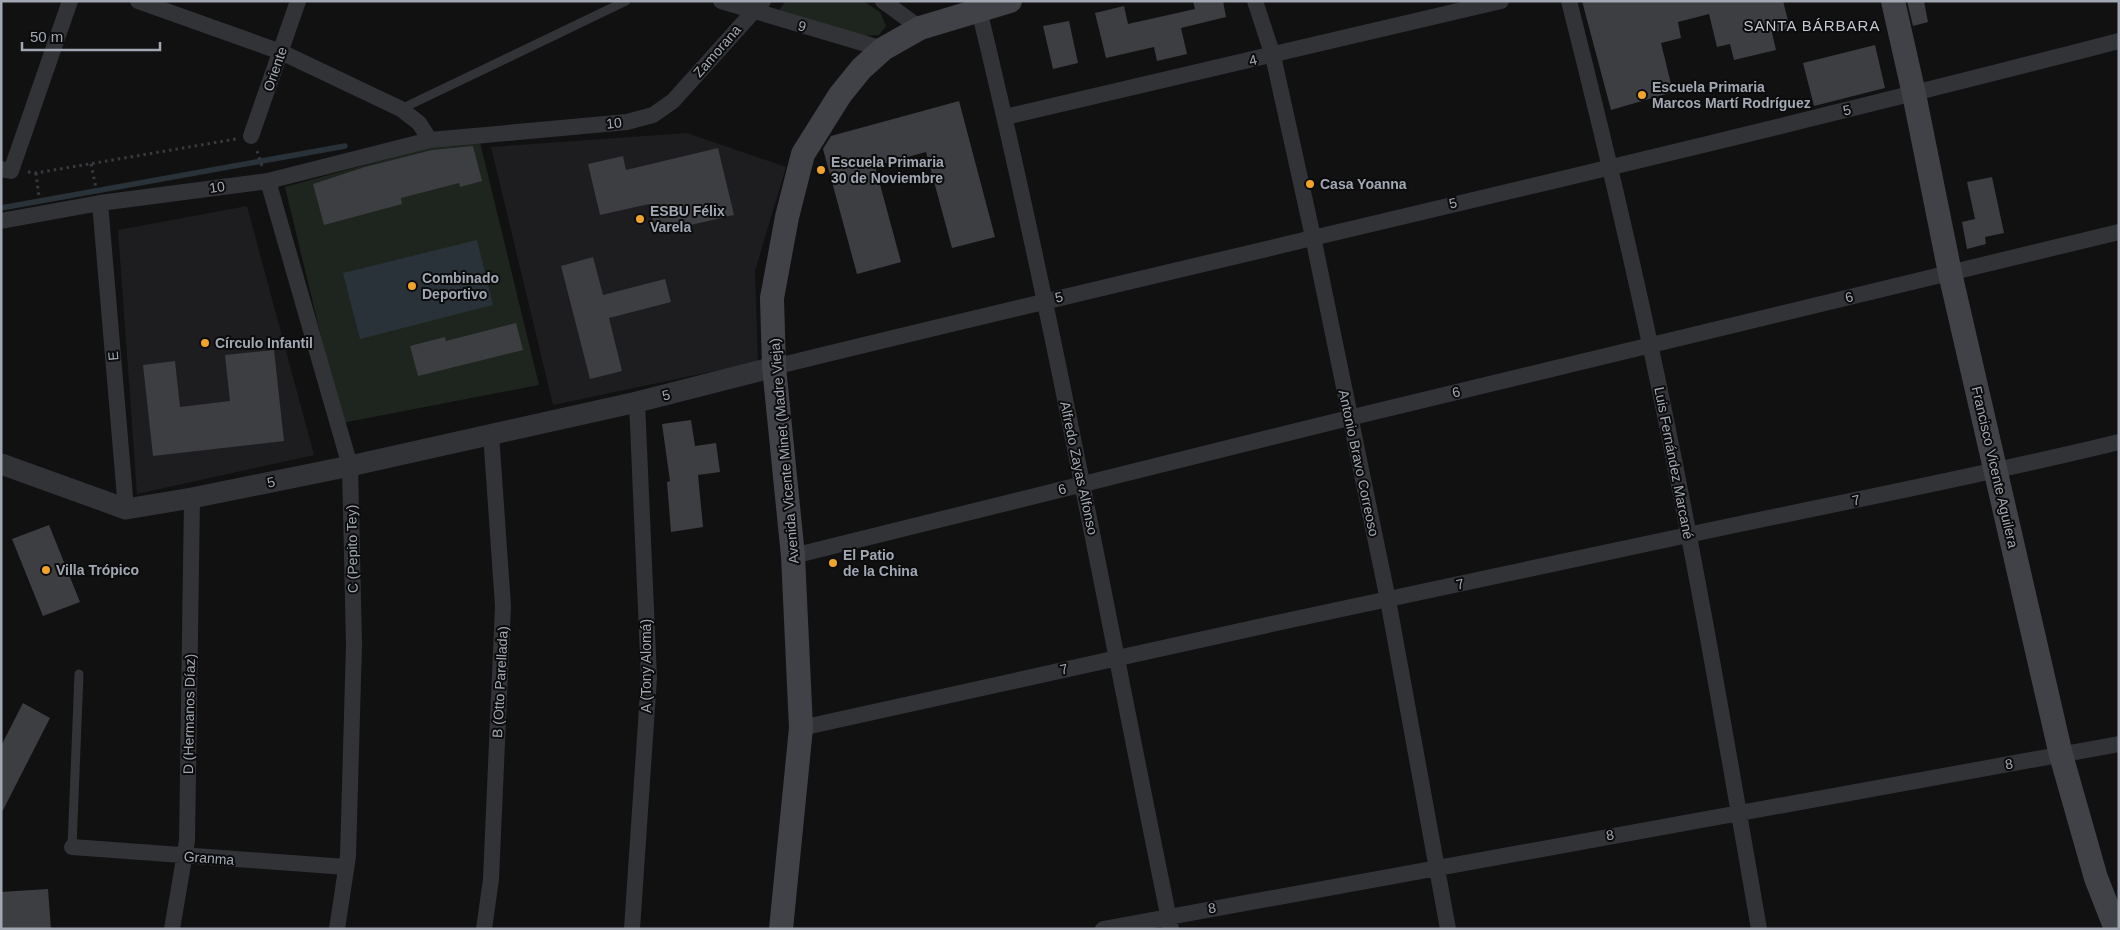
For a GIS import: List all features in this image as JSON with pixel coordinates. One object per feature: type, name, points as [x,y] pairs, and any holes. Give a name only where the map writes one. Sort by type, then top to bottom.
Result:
[{"type":"main road","name":"Avenida Vicente Minet (Madre Vieja)","points":[[782,929],[801,728],[793,556],[774,367],[772,298],[787,217],[803,154],[840,95],[861,69],[883,49],[920,28],[1010,1]]},
{"type":"main road","name":"Francisco Vicente Aguilera","points":[[1892,1],[1914,94],[1950,272],[2061,755],[2096,878],[2116,929]]},
{"type":"street","points":[[6,170],[70,1]]},
{"type":"street","points":[[138,1],[281,52],[401,109],[419,123],[430,140]]},
{"type":"street","name":"Oriente","points":[[251,136],[298,1]]},
{"type":"street","name":"9","points":[[721,1],[757,6],[883,49]]},
{"type":"street","points":[[882,1],[920,28]]},
{"type":"street","name":"Antonio Bravo Correoso","points":[[1255,1],[1273,56],[1313,236],[1348,418],[1388,600],[1448,929]]},
{"type":"street","name":"4","points":[[1005,117],[1273,56],[1501,1]]},
{"type":"street","name":"Luis Fernández Marcané","points":[[1570,1],[1610,166],[1650,345],[1688,534],[1759,929]]},
{"type":"street","name":"Zamorana","points":[[673,101],[757,6]]},
{"type":"street","name":"Alfredo Zayas Alfonso","points":[[979,10],[1005,117],[1083,484],[1170,922]]},
{"type":"street","name":"5","points":[[1,464],[126,509],[192,498],[350,466],[637,402],[1313,236],[1914,94],[2119,41]]},
{"type":"street","name":"10","points":[[1,221],[41,212],[100,203],[268,181],[430,140],[627,122],[653,114],[673,101]]},
{"type":"street","name":"C (Pepito Tey)","points":[[268,181],[350,466],[354,644],[346,867],[337,929]]},
{"type":"street","name":"E","points":[[100,203],[126,509]]},
{"type":"street","name":"6","points":[[793,556],[1348,418],[2119,232]]},
{"type":"street","name":"A (Tony Alomá)","points":[[632,929],[649,678],[637,402]]},
{"type":"street","name":"B (Otto Parellada)","points":[[484,929],[491,879],[503,606],[491,434]]},
{"type":"street","name":"7","points":[[801,728],[1117,657],[1688,534],[1997,472],[2119,442]]},
{"type":"street","name":"D (Hermanos Díaz)","points":[[172,929],[187,841],[192,498]]},
{"type":"street","name":"8","points":[[1103,929],[1170,922],[1437,866],[2119,744]]},
{"type":"street","name":"Granma","points":[[72,847],[346,867]]},
{"type":"lane","points":[[401,109],[626,1]]},
{"type":"lane","points":[[72,847],[79,674]]},
{"type":"path","points":[[6,170],[36,173],[251,136],[268,181]]},
{"type":"path","points":[[91,164],[100,203]]},
{"type":"path","points":[[36,173],[41,212]]},
{"type":"shaded area","points":[[786,1],[863,1],[880,12],[886,26],[879,35],[860,36],[779,10]]},
{"type":"shaded area","name":"ESBU Félix Varela","points":[[687,133],[786,167],[755,271],[758,362],[553,405],[491,147]]},
{"type":"shaded area","name":"Combinado Deportivo","points":[[479,138],[539,385],[342,423],[285,187],[431,147]]},
{"type":"shaded area","name":"Círculo Infantil","points":[[247,206],[314,455],[137,494],[118,230]]},
{"type":"shaded area","points":[[477,240],[493,305],[360,339],[343,273]]},
{"type":"building","points":[[1193,1],[1223,1],[1226,17],[1181,28],[1187,54],[1157,61],[1154,47],[1106,58],[1095,13],[1124,6],[1128,24],[1195,9]]},
{"type":"building","points":[[1582,1],[1783,1],[1790,28],[1772,33],[1776,50],[1734,60],[1730,44],[1717,47],[1709,14],[1678,22],[1681,38],[1661,43],[1673,92],[1611,110]]},
{"type":"building","points":[[1907,1],[1924,1],[1928,22],[1913,26]]},
{"type":"building","points":[[1069,21],[1078,63],[1053,69],[1043,26]]},
{"type":"building","points":[[1875,45],[1885,88],[1814,106],[1803,63]]},
{"type":"building","points":[[959,101],[995,237],[952,248],[926,152],[875,166],[901,262],[857,274],[823,149],[831,136]]},
{"type":"building","points":[[473,146],[482,181],[460,187],[459,183],[401,198],[402,204],[324,225],[313,184],[365,167],[432,150]]},
{"type":"building","points":[[718,148],[734,215],[656,233],[649,204],[600,215],[588,164],[623,156],[626,170]]},
{"type":"building","points":[[1992,177],[2004,233],[1985,237],[1986,244],[1967,249],[1962,222],[1975,219],[1967,182]]},
{"type":"building","points":[[593,257],[603,295],[665,279],[671,302],[609,318],[622,371],[590,379],[561,266]]},
{"type":"building","points":[[516,323],[523,350],[418,376],[410,346],[445,337],[446,341]]},
{"type":"building","points":[[274,350],[284,441],[153,456],[143,365],[175,361],[180,407],[230,401],[225,355]]},
{"type":"building","points":[[691,420],[695,446],[716,443],[720,472],[698,475],[703,527],[671,532],[667,482],[670,481],[662,424]]},
{"type":"building","points":[[49,525],[80,602],[43,616],[12,539]]},
{"type":"building","points":[[23,703],[50,718],[1,814],[1,746]]},
{"type":"building","points":[[48,889],[51,929],[1,929],[1,892]]},
{"type":"waterway","points":[[1,208],[345,146]]},
{"type":"place","name":"Escuela Primaria Marcos Martí Rodríguez","points":[[1642,95]]},
{"type":"place","name":"Escuela Primaria 30 de Noviembre","points":[[821,170]]},
{"type":"place","name":"Casa Yoanna","points":[[1310,184]]},
{"type":"place","name":"ESBU Félix Varela","points":[[640,219]]},
{"type":"place","name":"Combinado Deportivo","points":[[412,286]]},
{"type":"place","name":"Círculo Infantil","points":[[205,343]]},
{"type":"place","name":"El Patio de la China","points":[[833,563]]},
{"type":"place","name":"Villa Trópico","points":[[46,570]]},
{"type":"district","name":"SANTA BÁRBARA","points":[[1812,26]]}]
